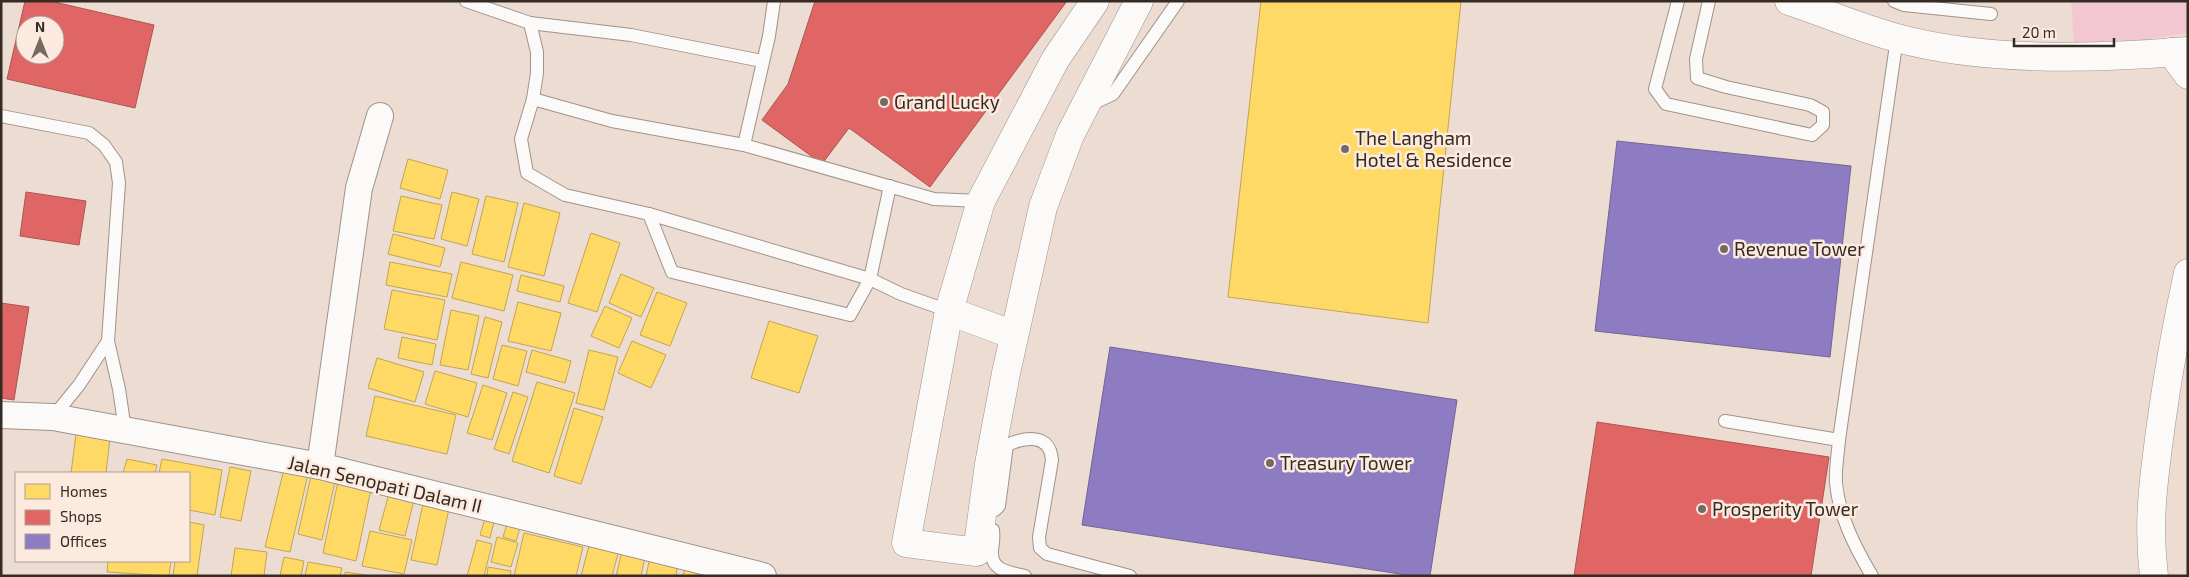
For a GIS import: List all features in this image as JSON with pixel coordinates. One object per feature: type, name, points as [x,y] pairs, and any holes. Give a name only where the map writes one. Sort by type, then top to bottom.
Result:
[{"type":"main road","points":[[1095,1],[1055,60],[981,201],[949,311],[906,543],[980,529],[989,464],[1014,335],[1043,207],[1070,135],[1139,1]]},
{"type":"main road","points":[[1789,1],[1897,38],[1981,53],[2084,56],[2179,52],[2188,75]]},
{"type":"main road","points":[[2154,576],[2150,541],[2153,483],[2173,342],[2188,273]]},
{"type":"main road","points":[[949,311],[1014,335]]},
{"type":"street","points":[[320,466],[359,188],[380,116]]},
{"type":"street","name":"Jalan Senopati Dalam II","points":[[1,415],[54,417],[320,466],[764,576]]},
{"type":"lane","points":[[466,1],[530,24],[631,35],[762,61]]},
{"type":"lane","points":[[744,145],[774,1]]},
{"type":"lane","points":[[1081,112],[1097,100],[1113,94],[1178,1]]},
{"type":"lane","points":[[1678,1],[1655,89],[1666,104],[1812,135],[1823,125],[1823,112],[1810,105],[1726,87],[1697,78],[1696,60],[1709,1]]},
{"type":"lane","points":[[1894,1],[1904,5],[1991,14]]},
{"type":"lane","points":[[530,24],[537,52],[533,99],[521,139],[527,173],[565,194],[649,214],[870,279],[901,294],[949,311]]},
{"type":"lane","points":[[1872,576],[1854,546],[1845,522],[1836,482],[1839,440],[1897,38]]},
{"type":"lane","points":[[533,99],[612,122],[744,145],[934,199],[981,201]]},
{"type":"lane","points":[[1,116],[89,132],[104,145],[116,162],[119,184],[108,341],[119,390],[125,430]]},
{"type":"lane","points":[[649,214],[672,272],[850,315],[870,279],[890,186]]},
{"type":"lane","points":[[54,417],[79,385],[108,341]]},
{"type":"lane","points":[[1724,421],[1839,440]]},
{"type":"lane","points":[[980,529],[999,506],[1007,445],[1021,439],[1035,438],[1044,444],[1052,454],[1039,537],[1040,548],[1047,554],[1130,576]]},
{"type":"lane","points":[[980,529],[993,530],[991,558],[995,566],[1005,571],[1025,576]]},
{"type":"shaded area","points":[[2071,1],[2188,1],[2188,33],[2141,40],[2074,43]]},
{"type":"building: Homes","name":"The Langham Hotel & Residence","points":[[1261,1],[1461,1],[1428,323],[1228,297]]},
{"type":"building: Homes","points":[[408,159],[448,170],[440,199],[400,188]]},
{"type":"building: Homes","points":[[452,192],[479,199],[467,246],[441,239]]},
{"type":"building: Homes","points":[[401,196],[442,205],[434,239],[393,231]]},
{"type":"building: Homes","points":[[486,196],[518,203],[504,262],[472,254]]},
{"type":"building: Homes","points":[[524,203],[560,213],[544,276],[508,267]]},
{"type":"building: Homes","points":[[591,233],[620,243],[597,312],[568,303]]},
{"type":"building: Homes","points":[[393,234],[445,248],[440,267],[388,254]]},
{"type":"building: Homes","points":[[390,262],[452,274],[447,297],[386,285]]},
{"type":"building: Homes","points":[[461,262],[513,275],[504,311],[452,298]]},
{"type":"building: Homes","points":[[621,274],[654,288],[641,317],[609,303]]},
{"type":"building: Homes","points":[[521,275],[564,286],[560,302],[517,291]]},
{"type":"building: Homes","points":[[392,290],[445,300],[437,340],[384,329]]},
{"type":"building: Homes","points":[[657,292],[687,303],[670,346],[640,335]]},
{"type":"building: Homes","points":[[518,302],[561,313],[551,351],[508,341]]},
{"type":"building: Homes","points":[[605,306],[632,318],[619,348],[591,336]]},
{"type":"building: Homes","points":[[451,310],[479,316],[468,370],[440,365]]},
{"type":"building: Homes","points":[[485,317],[502,322],[488,378],[471,374]]},
{"type":"building: Homes","points":[[769,321],[818,336],[799,393],[751,378]]},
{"type":"building: Homes","points":[[402,337],[436,344],[432,365],[398,358]]},
{"type":"building: Homes","points":[[632,341],[666,355],[651,388],[618,373]]},
{"type":"building: Homes","points":[[502,345],[527,351],[518,386],[493,379]]},
{"type":"building: Homes","points":[[532,350],[571,361],[565,383],[526,372]]},
{"type":"building: Homes","points":[[589,350],[618,357],[604,410],[576,403]]},
{"type":"building: Homes","points":[[377,358],[424,372],[415,402],[368,388]]},
{"type":"building: Homes","points":[[435,371],[477,383],[468,417],[425,404]]},
{"type":"building: Homes","points":[[537,382],[575,393],[549,473],[512,461]]},
{"type":"building: Homes","points":[[483,385],[507,393],[492,440],[467,433]]},
{"type":"building: Homes","points":[[513,392],[528,397],[509,454],[494,449]]},
{"type":"building: Homes","points":[[375,396],[456,415],[447,454],[366,436]]},
{"type":"building: Homes","points":[[574,408],[603,417],[581,484],[554,476]]},
{"type":"building: Homes","points":[[76,434],[110,438],[106,472],[71,472]]},
{"type":"building: Homes","points":[[127,459],[157,465],[155,472],[123,472]]},
{"type":"building: Homes","points":[[162,459],[222,470],[215,515],[190,510],[190,472],[159,472]]},
{"type":"building: Homes","points":[[285,465],[309,470],[290,552],[265,547]]},
{"type":"building: Homes","points":[[230,467],[251,471],[241,521],[220,517]]},
{"type":"building: Homes","points":[[312,471],[336,477],[322,540],[298,534]]},
{"type":"building: Homes","points":[[338,481],[371,489],[356,561],[323,553]]},
{"type":"building: Homes","points":[[390,490],[415,496],[405,536],[379,530]]},
{"type":"building: Homes","points":[[424,499],[450,504],[437,565],[411,560]]},
{"type":"building: Homes","points":[[486,515],[495,518],[490,538],[480,535]]},
{"type":"building: Homes","points":[[509,517],[522,521],[516,541],[503,537]]},
{"type":"building: Homes","points":[[190,522],[204,525],[197,576],[173,576],[175,562],[190,562]]},
{"type":"building: Homes","points":[[370,531],[412,540],[404,574],[362,566]]},
{"type":"building: Homes","points":[[524,533],[583,547],[576,576],[514,576]]},
{"type":"building: Homes","points":[[497,537],[518,543],[511,567],[491,562]]},
{"type":"building: Homes","points":[[477,540],[492,544],[484,576],[467,576]]},
{"type":"building: Homes","points":[[590,542],[619,550],[612,576],[581,576]]},
{"type":"building: Homes","points":[[235,548],[267,552],[264,576],[231,576]]},
{"type":"building: Homes","points":[[622,551],[645,557],[641,576],[616,576]]},
{"type":"building: Homes","points":[[284,557],[304,561],[301,576],[280,576]]},
{"type":"building: Homes","points":[[650,557],[678,563],[676,576],[646,576]]},
{"type":"building: Homes","points":[[108,562],[171,562],[169,576],[107,572]]},
{"type":"building: Homes","points":[[308,562],[342,568],[340,576],[305,576]]},
{"type":"building: Homes","points":[[686,563],[733,576],[683,576]]},
{"type":"building: Homes","points":[[488,567],[511,571],[510,576],[487,576]]},
{"type":"building: Homes","points":[[345,572],[366,575],[366,576],[345,576]]},
{"type":"building: Shops","points":[[25,1],[50,1],[154,25],[135,108],[7,79],[15,44],[15,65],[65,65],[65,15],[22,15]]},
{"type":"building: Shops","name":"Grand Lucky","points":[[815,1],[1067,1],[930,187],[849,128],[822,164],[762,120],[788,84]]},
{"type":"building: Shops","points":[[26,192],[86,201],[79,245],[20,236]]},
{"type":"building: Shops","points":[[1,303],[29,307],[14,400],[1,398]]},
{"type":"building: Shops","name":"Prosperity Tower","points":[[1597,422],[1829,457],[1811,576],[1574,576]]},
{"type":"building: Offices","name":"Revenue Tower","points":[[1617,141],[1851,166],[1830,357],[1595,331]]},
{"type":"building: Offices","name":"Treasury Tower","points":[[1110,347],[1457,400],[1430,576],[1413,576],[1082,525]]},
{"type":"place","name":"Grand Lucky","points":[[884,102]]},
{"type":"place","name":"The Langham Hotel & Residence","points":[[1345,149]]},
{"type":"place","name":"Revenue Tower","points":[[1724,249]]},
{"type":"place","name":"Treasury Tower","points":[[1270,463]]},
{"type":"place","name":"Prosperity Tower","points":[[1702,509]]}]
